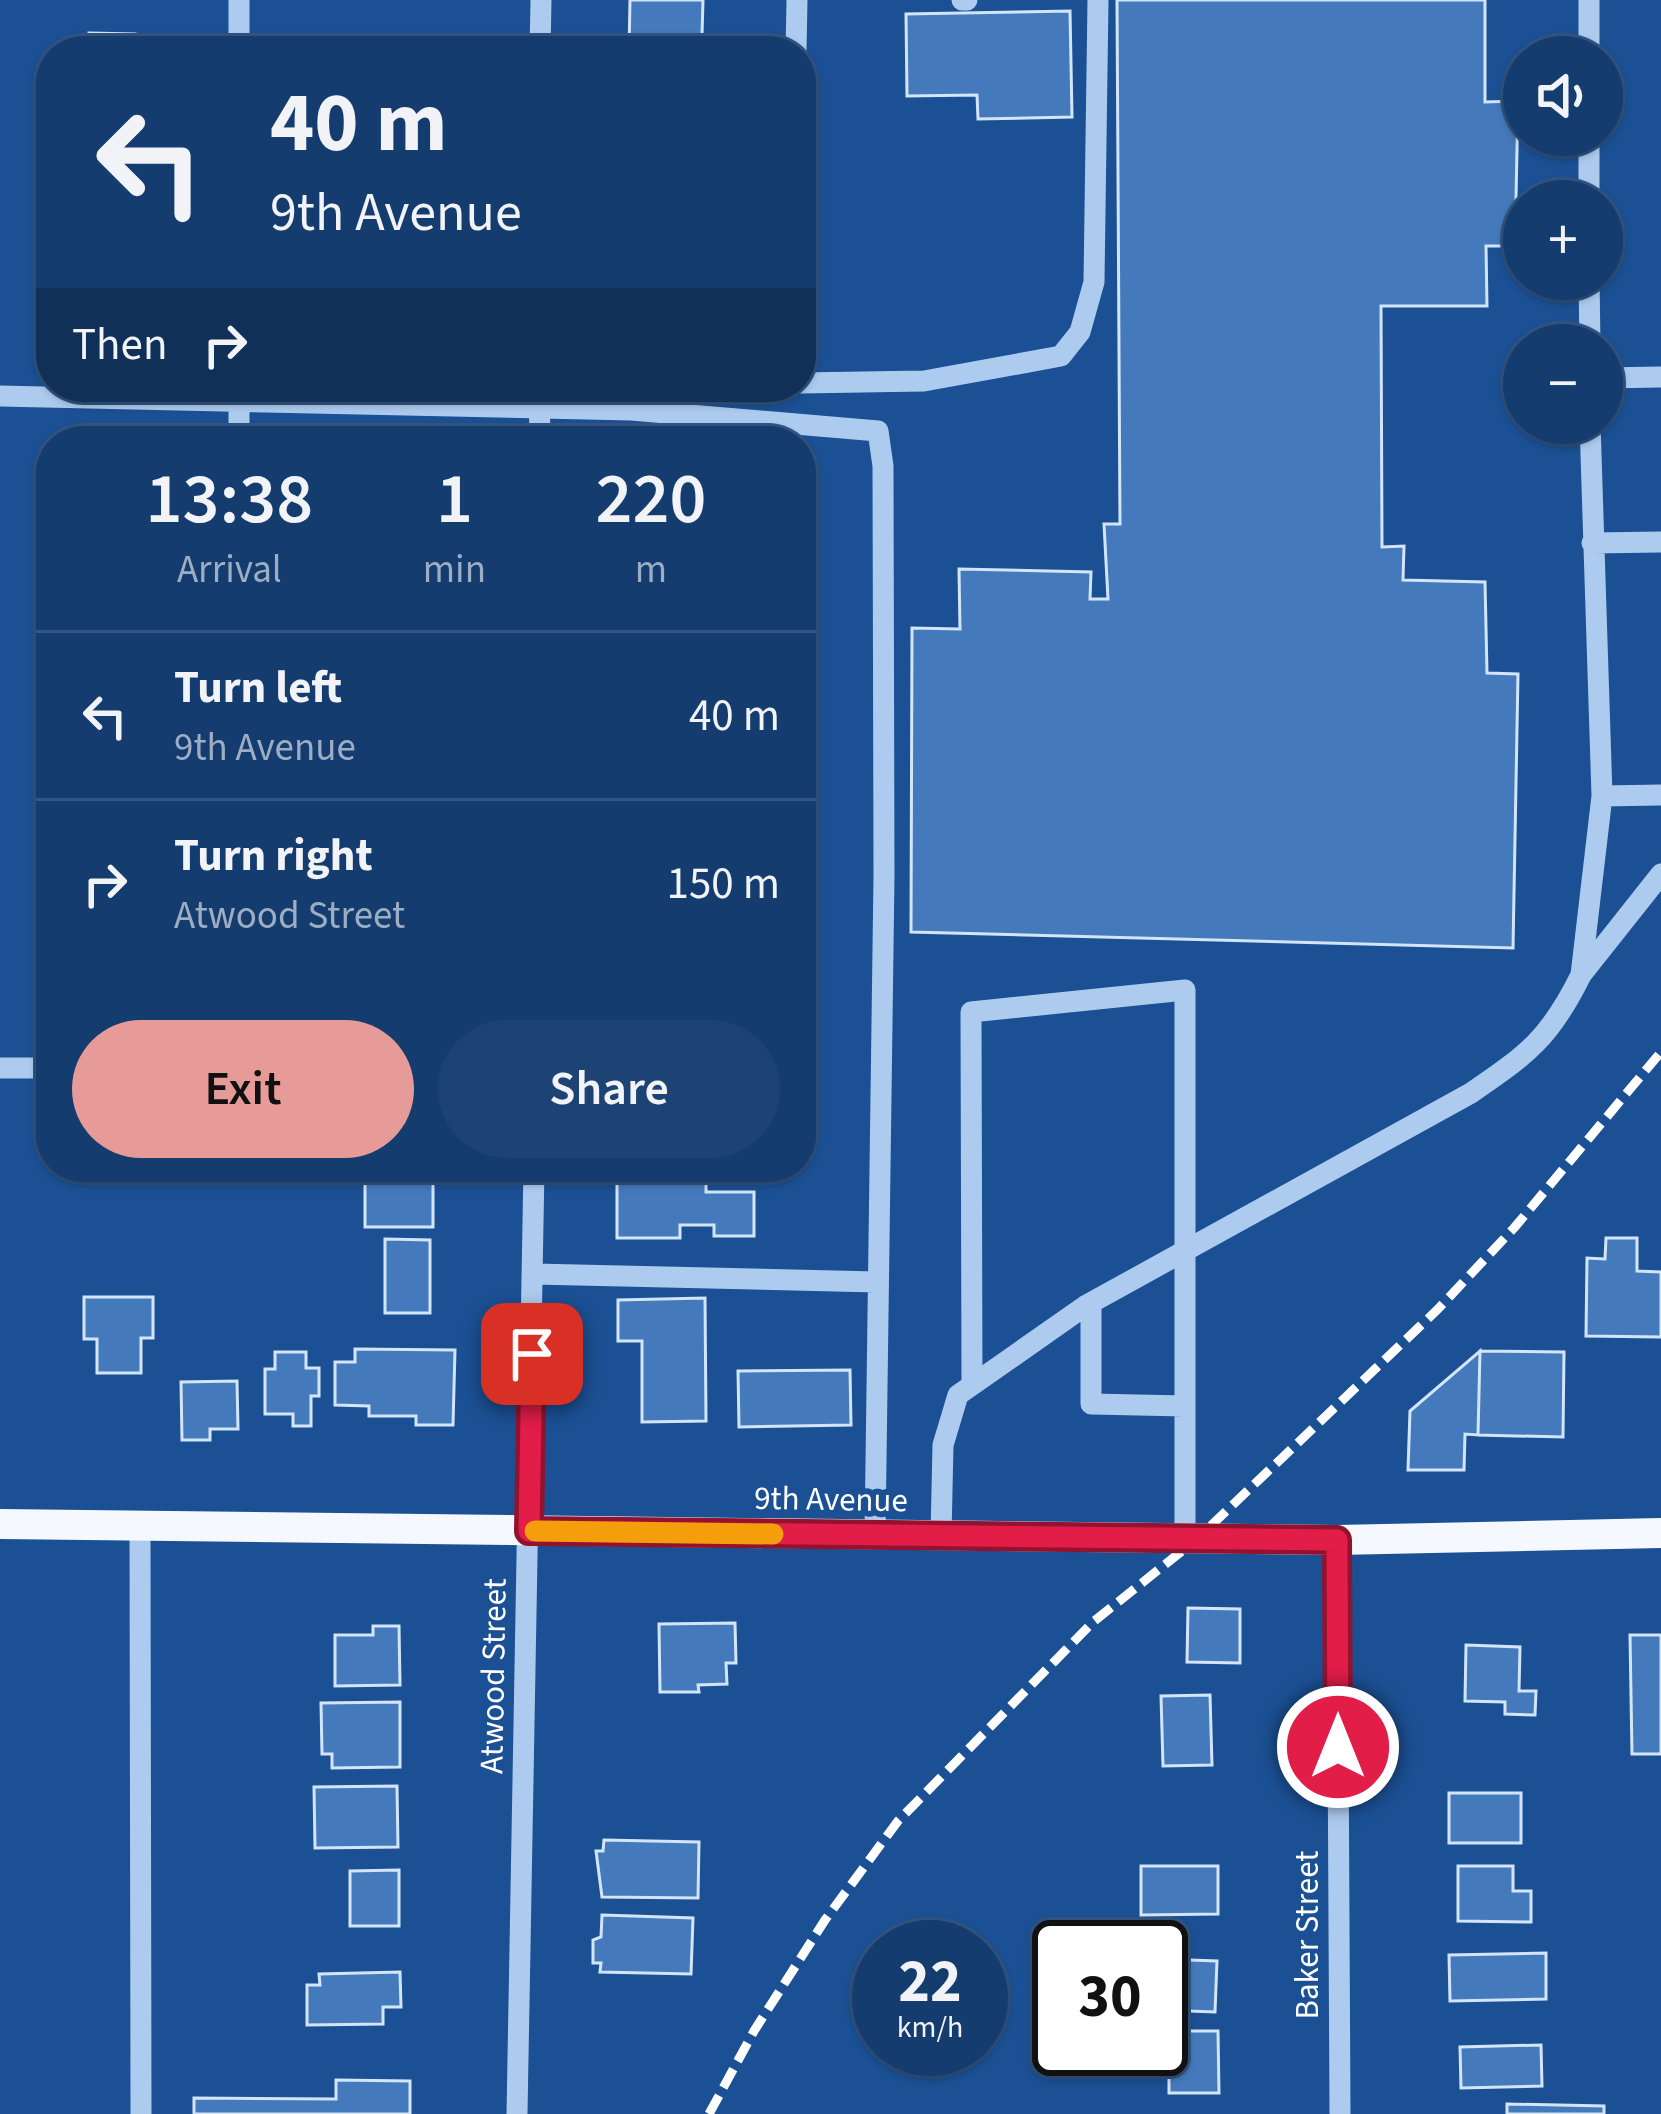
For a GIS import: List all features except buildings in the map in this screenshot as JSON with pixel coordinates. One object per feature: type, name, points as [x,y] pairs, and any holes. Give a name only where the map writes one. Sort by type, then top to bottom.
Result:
[{"type":"main road","name":"9th Avenue","points":[[0,1523],[1337,1540],[1661,1533]]},
{"type":"street","points":[[239,0],[239,36]]},
{"type":"street","points":[[540,36],[541,0]]},
{"type":"street","points":[[796,36],[797,0]]},
{"type":"street","points":[[816,384],[923,381],[1061,356],[1080,332],[1090,309],[1097,255],[1098,0]]},
{"type":"street","points":[[1589,0],[1589,36]]},
{"type":"street","points":[[1623,378],[1661,377]]},
{"type":"street","points":[[0,396],[36,396]]},
{"type":"street","points":[[586,402],[878,431],[884,876],[875,1535]]},
{"type":"street","points":[[786,423],[792,402]]},
{"type":"street","points":[[1581,975],[1601,796],[1590,444]]},
{"type":"street","points":[[1592,543],[1661,542]]},
{"type":"street","points":[[1601,796],[1661,795]]},
{"type":"street","points":[[941,1536],[943,1444],[958,1395],[1091,1303],[1505,1070],[1556,1025],[1581,975],[1661,874]]},
{"type":"street","points":[[972,1384],[970,1012],[1185,990],[1185,1538]]},
{"type":"street","points":[[0,1068],[36,1068]]},
{"type":"street","name":"Atwood Street","points":[[517,2114],[534,1182]]},
{"type":"street","points":[[534,1274],[878,1282]]},
{"type":"street","points":[[1091,1303],[1091,1404],[1185,1406]]},
{"type":"street","points":[[140,1525],[141,2114]]},
{"type":"street","name":"Baker Street","points":[[1337,1540],[1340,2114]]},
{"type":"railway","points":[[709,2114],[754,2031],[825,1920],[898,1821],[1093,1622],[1197,1539],[1438,1309],[1514,1228],[1661,1052]]},
{"type":"slow traffic","points":[[535,1531],[773,1534]]},
{"type":"route","points":[[532,1354],[529,1531],[1337,1540],[1338,1747]]}]
